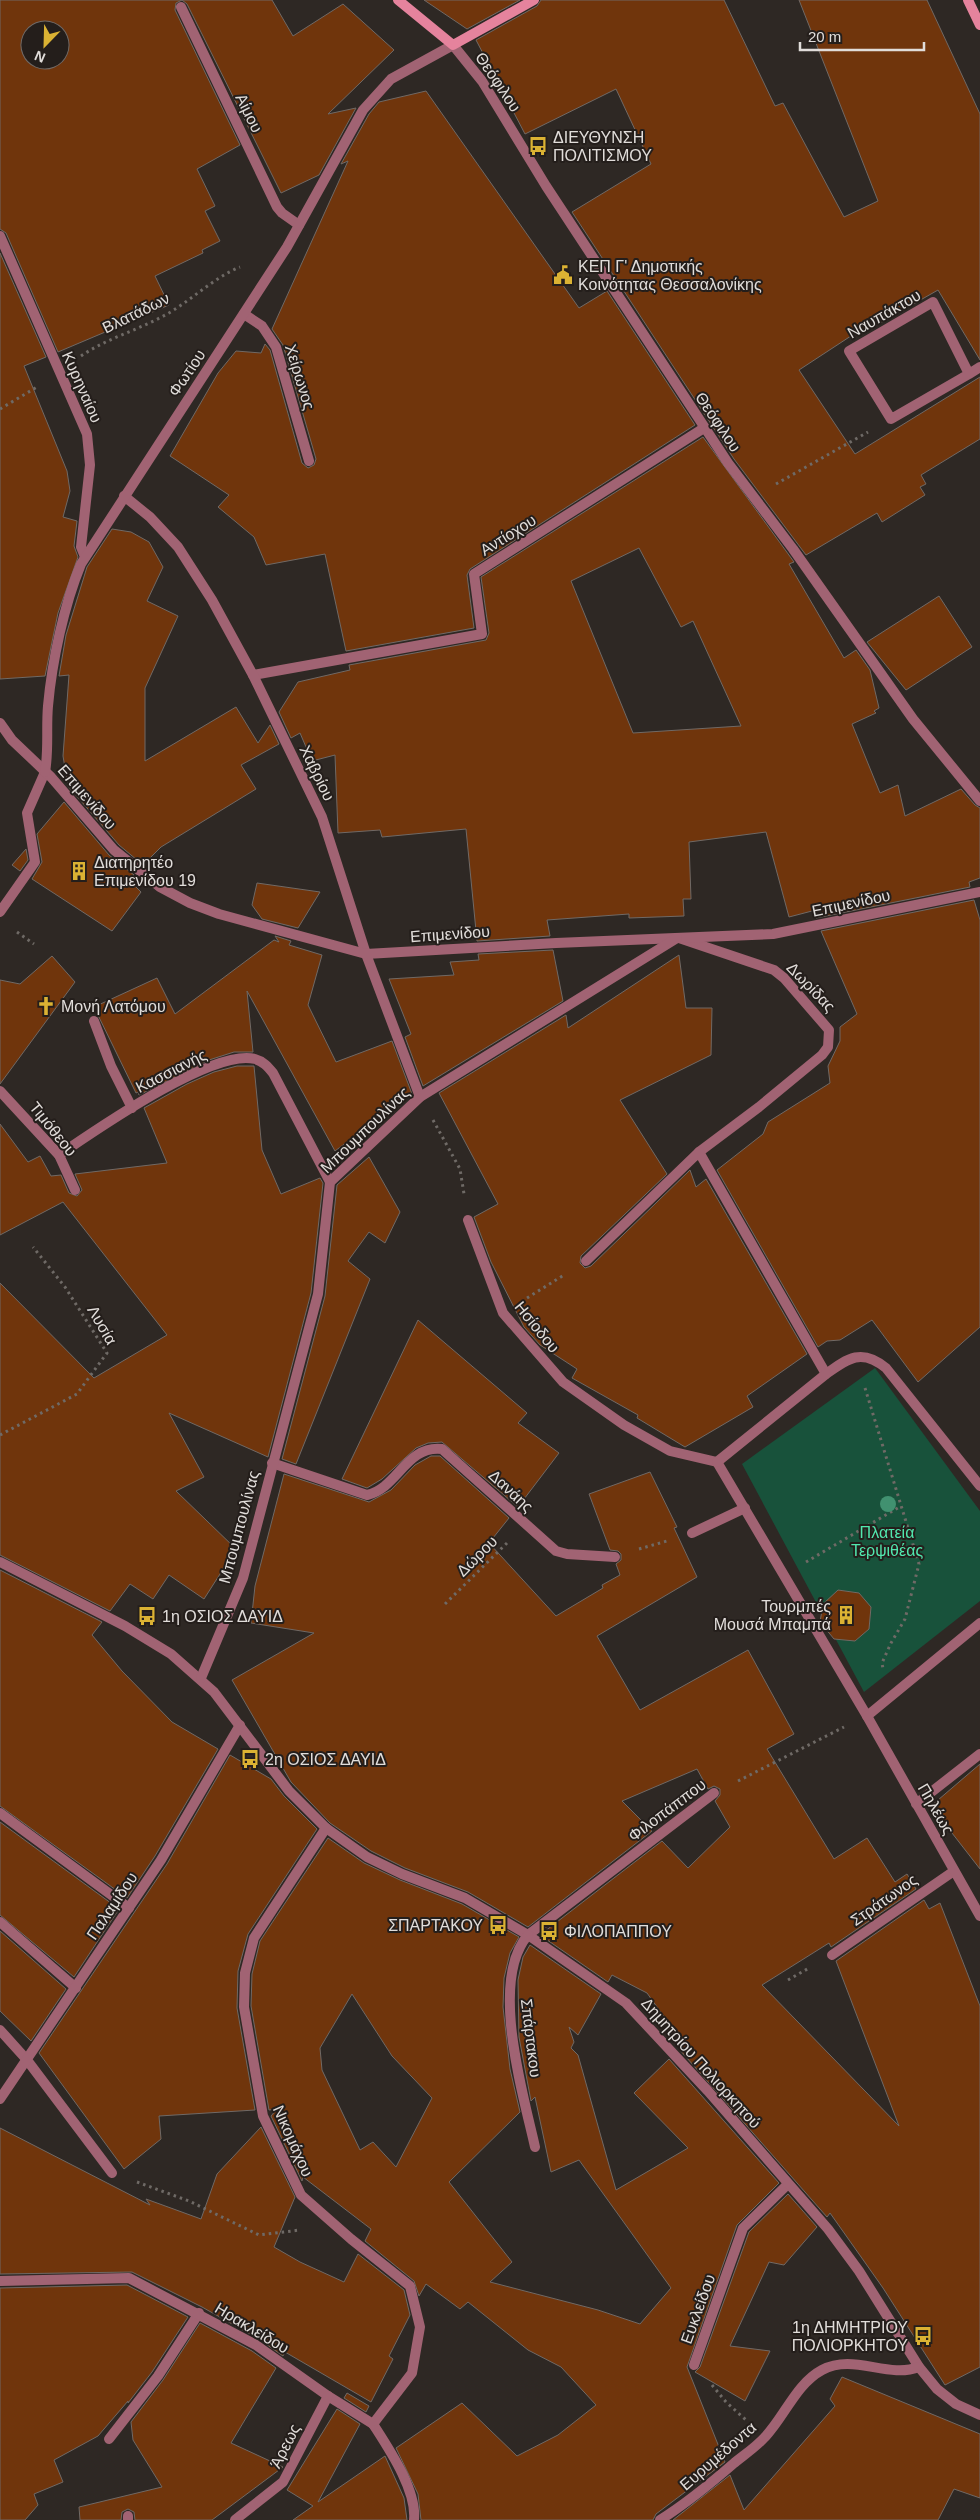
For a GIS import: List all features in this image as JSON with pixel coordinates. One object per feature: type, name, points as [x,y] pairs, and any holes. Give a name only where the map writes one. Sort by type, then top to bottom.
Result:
[{"type":"main road","points":[[398,0],[453,45],[534,0]]},
{"type":"main road","points":[[968,0],[980,25]]},
{"type":"street","name":"Αίμου","points":[[181,7],[277,207],[282,214],[300,225]]},
{"type":"street","name":"Φωτίου","points":[[45,772],[48,707],[52,677],[74,582],[85,557],[300,225],[354,124],[374,96],[398,74],[453,45]]},
{"type":"street","name":"Θεόφιλου","points":[[453,45],[482,82],[546,186],[704,428],[902,705],[980,801]]},
{"type":"street","name":"Κυρηναίου","points":[[0,236],[84,426],[90,449],[88,495],[80,547],[85,557]]},
{"type":"street","name":"Ναυπάκτου","points":[[891,419],[849,351],[933,302],[968,374]]},
{"type":"street","name":"Χείρωνος","points":[[244,314],[262,326],[276,346],[309,461]]},
{"type":"street","points":[[891,419],[980,367]]},
{"type":"street","name":"Αντίοχου","points":[[253,676],[482,634],[474,574],[704,428]]},
{"type":"street","name":"Χαβρίου","points":[[124,496],[150,517],[178,547],[212,600],[253,676],[322,817],[366,954],[420,1096]]},
{"type":"street","name":"Επιμενίδου","points":[[0,723],[12,740],[45,772],[114,850],[160,887],[190,903],[219,914],[366,954],[773,934],[980,892]]},
{"type":"street","points":[[0,912],[35,862],[27,813],[45,772]]},
{"type":"street","name":"Μπουμπουλίνας","points":[[201,1678],[243,1578],[272,1462],[318,1294],[330,1182],[420,1096],[678,938]]},
{"type":"street","name":"Δωρίδας","points":[[586,1261],[699,1152],[759,1107],[828,1048],[829,1030],[784,978],[774,970],[678,938]]},
{"type":"street","points":[[94,1021],[111,1066],[132,1108]]},
{"type":"street","name":"Κασσιανής","points":[[59,1155],[132,1108],[198,1072],[232,1060],[255,1059],[266,1064],[273,1073],[330,1182]]},
{"type":"street","name":"Τιμόθεου","points":[[0,1091],[59,1155],[75,1190]]},
{"type":"street","points":[[699,1152],[826,1374]]},
{"type":"street","name":"Ησίοδου","points":[[468,1220],[503,1313],[563,1382],[624,1425],[670,1451],[717,1462]]},
{"type":"street","points":[[980,1486],[886,1368],[871,1358],[854,1357],[826,1374],[717,1462],[867,1716],[980,1623]]},
{"type":"street","name":"Δανάης","points":[[272,1462],[367,1494],[376,1492],[384,1487],[423,1450],[442,1449],[526,1525],[562,1554],[615,1557]]},
{"type":"street","points":[[692,1533],[745,1508]]},
{"type":"street","name":"Δημητρίου Πολιορκητού","points":[[0,1562],[143,1636],[171,1654],[201,1678],[240,1725],[288,1791],[326,1828],[367,1856],[402,1874],[465,1898],[528,1935],[603,1986],[640,2016],[839,2243],[919,2367],[945,2397],[980,2415]]},
{"type":"street","name":"Πηλέως","points":[[867,1716],[980,1916]]},
{"type":"street","name":"Παλαμίδου","points":[[0,2099],[161,1860],[240,1725]]},
{"type":"street","points":[[916,1804],[980,1754]]},
{"type":"street","name":"Φιλοπάππου","points":[[528,1935],[714,1793]]},
{"type":"street","points":[[0,1812],[129,1908]]},
{"type":"street","name":"Νικομάχου","points":[[326,1828],[254,1938],[245,1973],[244,2007],[263,2116],[302,2195],[351,2240],[410,2286],[420,2328],[412,2373],[373,2424]]},
{"type":"street","name":"Στράτωνος","points":[[832,1955],[954,1871]]},
{"type":"street","points":[[0,1922],[76,1988]]},
{"type":"street","name":"Σπάρτακου","points":[[528,1935],[514,1959],[510,1972],[510,1994],[516,2057],[534,2147]]},
{"type":"street","points":[[0,2030],[27,2060],[112,2173]]},
{"type":"street","name":"Ευκλείδου","points":[[694,2365],[743,2228],[788,2184]]},
{"type":"street","name":"Ηρακλείδου","points":[[0,2281],[129,2278],[199,2313],[256,2345],[328,2396],[373,2424],[395,2459],[416,2507],[414,2520]]},
{"type":"street","points":[[109,2439],[158,2376],[199,2313]]},
{"type":"street","name":"Ευρυμέδοντα","points":[[660,2520],[688,2503],[766,2436],[803,2386],[822,2370],[834,2365],[853,2364],[895,2371],[919,2367]]},
{"type":"street","name":"Άρεως","points":[[235,2520],[283,2482],[328,2396]]},
{"type":"path","name":"Βλατάδων","points":[[0,409],[100,344],[168,313],[214,281],[245,265]]},
{"type":"path","points":[[754,497],[891,419]]},
{"type":"path","points":[[420,1096],[460,1169],[468,1220]]},
{"type":"path","name":"Λυσία","points":[[0,1435],[77,1394],[107,1353],[65,1288],[33,1247]]},
{"type":"path","points":[[503,1313],[586,1261]]},
{"type":"path","points":[[854,1357],[919,1564],[906,1619],[891,1643],[882,1663],[887,1699]]},
{"type":"path","points":[[803,1564],[901,1506]]},
{"type":"path","name":"Δώρου","points":[[446,1604],[526,1525]]},
{"type":"path","points":[[615,1557],[692,1533]]},
{"type":"path","name":"Φιλοπάππου","points":[[714,1793],[837,1731]]},
{"type":"path","points":[[112,2173],[189,2201],[259,2235],[303,2229]]},
{"type":"path","name":"Ευκλείδου","points":[[694,2365],[726,2402],[766,2436]]},
{"type":"green space","name":"Πλατεία Τερψιθέας","points":[[875,1368],[980,1511],[980,1601],[864,1692],[742,1464]]},
{"type":"building","points":[[0,0],[182,0],[176,3],[175,10],[240,145],[197,169],[215,206],[205,211],[220,241],[202,250],[203,253],[155,276],[169,305],[58,352],[6,233],[0,229]]},
{"type":"building","points":[[182,0],[272,0],[293,36],[343,4],[394,50],[328,114],[356,108],[319,175],[281,193],[187,4]]},
{"type":"building","points":[[424,0],[520,0],[467,29]]},
{"type":"building","points":[[541,0],[724,0],[775,106],[783,103],[844,217],[878,201],[799,0],[927,0],[980,114],[980,360],[938,290],[859,335],[857,332],[799,370],[855,454],[980,377],[980,439],[921,475],[926,484],[920,487],[925,495],[882,522],[877,513],[806,555],[734,459],[572,212],[651,164],[616,89],[525,134],[476,40],[537,6]]},
{"type":"building","points":[[426,91],[579,308],[607,291],[695,425],[470,569],[467,575],[474,628],[346,651],[325,554],[266,565],[254,537],[218,507],[229,495],[170,456],[218,373],[236,351],[261,353],[265,344],[270,350],[302,463],[308,468],[314,465],[316,459],[283,345],[272,329],[348,161],[341,164],[369,114],[379,102]]},
{"type":"building","points":[[0,253],[46,357],[24,366],[67,471],[70,491],[63,517],[77,521],[74,546],[78,557],[58,613],[45,676],[0,679]]},
{"type":"building","points":[[703,437],[794,562],[789,564],[844,658],[856,650],[870,670],[879,708],[874,711],[876,713],[852,724],[880,793],[898,785],[905,816],[961,789],[980,808],[980,878],[969,882],[970,887],[816,918],[812,911],[789,917],[766,832],[689,842],[691,899],[683,899],[684,916],[629,918],[629,914],[547,920],[550,936],[477,941],[466,829],[382,837],[380,830],[338,833],[335,755],[312,761],[300,733],[291,738],[279,712],[298,682],[350,670],[349,665],[486,640],[489,633],[481,577]],"holes":[[[639,548],[681,627],[693,621],[741,726],[633,733],[571,581]]]},
{"type":"building","points":[[112,529],[131,532],[149,542],[163,567],[147,601],[178,616],[145,688],[145,761],[236,707],[258,743],[270,725],[279,744],[241,765],[256,789],[161,847],[143,865],[119,845],[68,786],[63,756],[69,675],[59,676],[66,635],[87,567]]},
{"type":"building","points":[[939,596],[972,647],[906,690],[867,642]]},
{"type":"building","name":"Διατηρητέο Επιμενίδου 19","points":[[64,802],[109,855],[134,875],[129,880],[141,892],[112,931],[32,879],[42,862],[37,834]]},
{"type":"building","points":[[26,849],[28,860],[20,871],[12,865]]},
{"type":"building","points":[[257,883],[320,892],[298,928],[262,919],[252,905]]},
{"type":"building","points":[[974,900],[980,920],[980,1327],[918,1382],[872,1320],[840,1340],[827,1341],[818,1347],[717,1170],[763,1134],[768,1122],[830,1083],[828,1066],[840,1041],[840,1027],[857,1014],[821,931]]},
{"type":"building","points":[[275,936],[291,941],[289,945],[322,955],[308,1005],[336,1062],[392,1041],[412,1094],[335,1151],[247,991],[253,1052],[234,1052],[209,1060],[139,1095],[138,1092],[136,1093],[94,1007],[157,978],[175,1014],[274,940],[279,942]]},
{"type":"building","points":[[553,950],[563,1001],[423,1086],[405,1037],[411,1034],[389,979],[454,975],[450,962],[479,960],[478,954]]},
{"type":"building","points":[[679,955],[686,1008],[712,1008],[711,1055],[620,1100],[667,1174],[581,1256],[580,1263],[585,1268],[591,1266],[690,1170],[696,1187],[706,1179],[807,1354],[747,1396],[753,1407],[685,1447],[637,1418],[638,1415],[572,1378],[577,1369],[540,1345],[524,1327],[491,1262],[474,1217],[498,1204],[439,1093],[566,1015],[568,1028]]},
{"type":"building","name":"Μονή Λατόμου","points":[[52,956],[75,982],[0,1084],[0,980],[20,984]]},
{"type":"building","points":[[237,1066],[254,1066],[262,1150],[281,1194],[320,1178],[323,1183],[311,1293],[268,1457],[169,1413],[204,1477],[176,1491],[236,1549],[204,1599],[169,1575],[153,1599],[130,1584],[110,1611],[0,1555],[0,1283],[94,1378],[167,1335],[63,1202],[0,1235],[0,1124],[28,1162],[40,1156],[51,1176],[61,1175],[69,1193],[77,1196],[82,1190],[75,1174],[167,1163],[144,1108],[187,1084],[214,1072]]},
{"type":"building","points":[[369,1157],[400,1212],[385,1243],[369,1232],[348,1261],[370,1279],[296,1464],[282,1459],[325,1296],[337,1185]]},
{"type":"building","points":[[418,1320],[527,1413],[518,1423],[559,1453],[518,1507],[442,1442],[428,1443],[416,1448],[382,1479],[367,1488],[342,1479]]},
{"type":"building","points":[[431,1456],[440,1456],[509,1518],[489,1543],[556,1616],[603,1588],[602,1585],[620,1575],[616,1564],[621,1560],[621,1554],[618,1551],[610,1550],[589,1494],[650,1472],[677,1527],[674,1528],[697,1577],[597,1636],[640,1710],[748,1650],[794,1734],[767,1749],[834,1859],[867,1838],[895,1882],[907,1874],[916,1889],[831,1947],[829,1943],[762,1985],[899,2126],[836,1961],[924,1900],[929,1909],[940,1903],[980,2006],[980,2367],[945,2385],[883,2288],[830,2213],[827,2217],[679,2049],[684,2045],[647,1993],[612,1975],[608,1982],[540,1935],[662,1841],[688,1868],[730,1827],[715,1801],[720,1795],[720,1789],[714,1786],[708,1789],[697,1769],[622,1801],[652,1831],[528,1927],[468,1892],[405,1868],[371,1851],[330,1823],[291,1782],[232,1680],[314,1633],[251,1623],[255,1586],[284,1474],[369,1502],[391,1490],[415,1465]]},
{"type":"building","points":[[0,1570],[102,1622],[92,1635],[122,1671],[172,1722],[218,1749],[155,1856],[127,1898],[0,1806]]},
{"type":"building","name":"Τουρμπές Μουσά Μπαμπά","points":[[838,1590],[859,1593],[871,1607],[869,1629],[855,1641],[834,1639],[820,1622],[823,1604]]},
{"type":"building","points":[[230,1755],[271,1779],[284,1796],[317,1829],[248,1934],[238,1971],[237,2008],[255,2110],[159,2116],[161,2139],[124,2169],[39,2053],[167,1864]]},
{"type":"building","points":[[980,1764],[980,1869],[931,1806]]},
{"type":"building","points":[[0,1822],[119,1909],[74,1977],[0,1915]]},
{"type":"building","points":[[328,1838],[364,1863],[400,1880],[462,1904],[519,1937],[510,1953],[504,1978],[503,2007],[510,2069],[520,2112],[449,2182],[512,2262],[490,2282],[598,2310],[640,2324],[671,2288],[579,2160],[551,2172],[535,2097],[531,2101],[519,2037],[518,1980],[523,1957],[530,1945],[601,1994],[578,2035],[569,2027],[574,2042],[571,2048],[578,2055],[616,2190],[688,2148],[634,2093],[669,2059],[779,2183],[737,2225],[687,2367],[725,2462],[656,2514],[653,2520],[421,2520],[418,2494],[396,2448],[462,2403],[517,2456],[558,2435],[596,2405],[561,2367],[528,2350],[468,2302],[460,2309],[426,2284],[419,2296],[414,2281],[365,2241],[371,2229],[303,2177],[302,2181],[271,2116],[277,2109],[269,2110],[251,2006],[252,1974],[260,1941]],"holes":[[[352,1994],[392,2056],[432,2098],[396,2167],[373,2142],[360,2150],[322,2070],[320,2048]]]},
{"type":"building","points":[[0,1931],[66,1989],[31,2041],[0,2011]]},
{"type":"building","points":[[261,2127],[295,2197],[274,2247],[300,2262],[344,2282],[358,2254],[404,2290],[410,2315],[389,2356],[393,2359],[371,2402],[285,2352],[283,2356],[259,2339],[202,2307],[132,2272],[0,2274],[0,2128],[150,2205],[146,2199],[201,2219],[217,2174]]},
{"type":"building","points":[[788,2194],[817,2227],[784,2265],[769,2262],[730,2346],[770,2351],[745,2401],[695,2372],[700,2367],[749,2232]]},
{"type":"building","points":[[127,2285],[188,2317],[152,2372],[128,2403],[128,2401],[98,2436],[54,2460],[63,2482],[34,2494],[38,2505],[25,2520],[0,2520],[0,2288]]},
{"type":"building","points":[[200,2323],[252,2351],[276,2368],[231,2443],[283,2467],[212,2520],[135,2520],[134,2512],[128,2509],[122,2512],[121,2520],[80,2520],[79,2507],[162,2487],[133,2440],[131,2422],[163,2380]]},
{"type":"building","points":[[842,2377],[980,2434],[980,2498],[954,2489],[938,2520],[673,2520],[730,2475],[744,2510],[835,2406],[830,2399]]},
{"type":"building","points":[[347,2393],[369,2406],[366,2412],[344,2398]]},
{"type":"building","points":[[337,2409],[360,2424],[318,2502],[385,2456],[404,2498],[407,2520],[293,2520],[313,2506],[287,2490]]},
{"type":"place","name":"ΔΙΕΥΘΥΝΣΗ ΠΟΛΙΤΙΣΜΟΥ","points":[[538,146]]},
{"type":"place","name":"ΚΕΠ Γ' Δημοτικής Κοινότητας Θεσσαλονίκης","points":[[563,275]]},
{"type":"place","name":"Διατηρητέο Επιμενίδου 19","points":[[79,871]]},
{"type":"place","name":"Μονή Λατόμου","points":[[46,1006]]},
{"type":"place","name":"Τουρμπές Μουσά Μπαμπά","points":[[846,1615]]},
{"type":"place","name":"1η ΟΣΙΟΣ ΔΑΥΙΔ","points":[[147,1616]]},
{"type":"place","name":"2η ΟΣΙΟΣ ΔΑΥΙΔ","points":[[250,1759]]},
{"type":"place","name":"ΣΠΑΡΤΑΚΟΥ","points":[[498,1925]]},
{"type":"place","name":"ΦΙΛΟΠΑΠΠΟΥ","points":[[549,1931]]},
{"type":"place","name":"1η ΔΗΜΗΤΡΙΟΥ ΠΟΛΙΟΡΚΗΤΟΥ","points":[[923,2336]]}]
